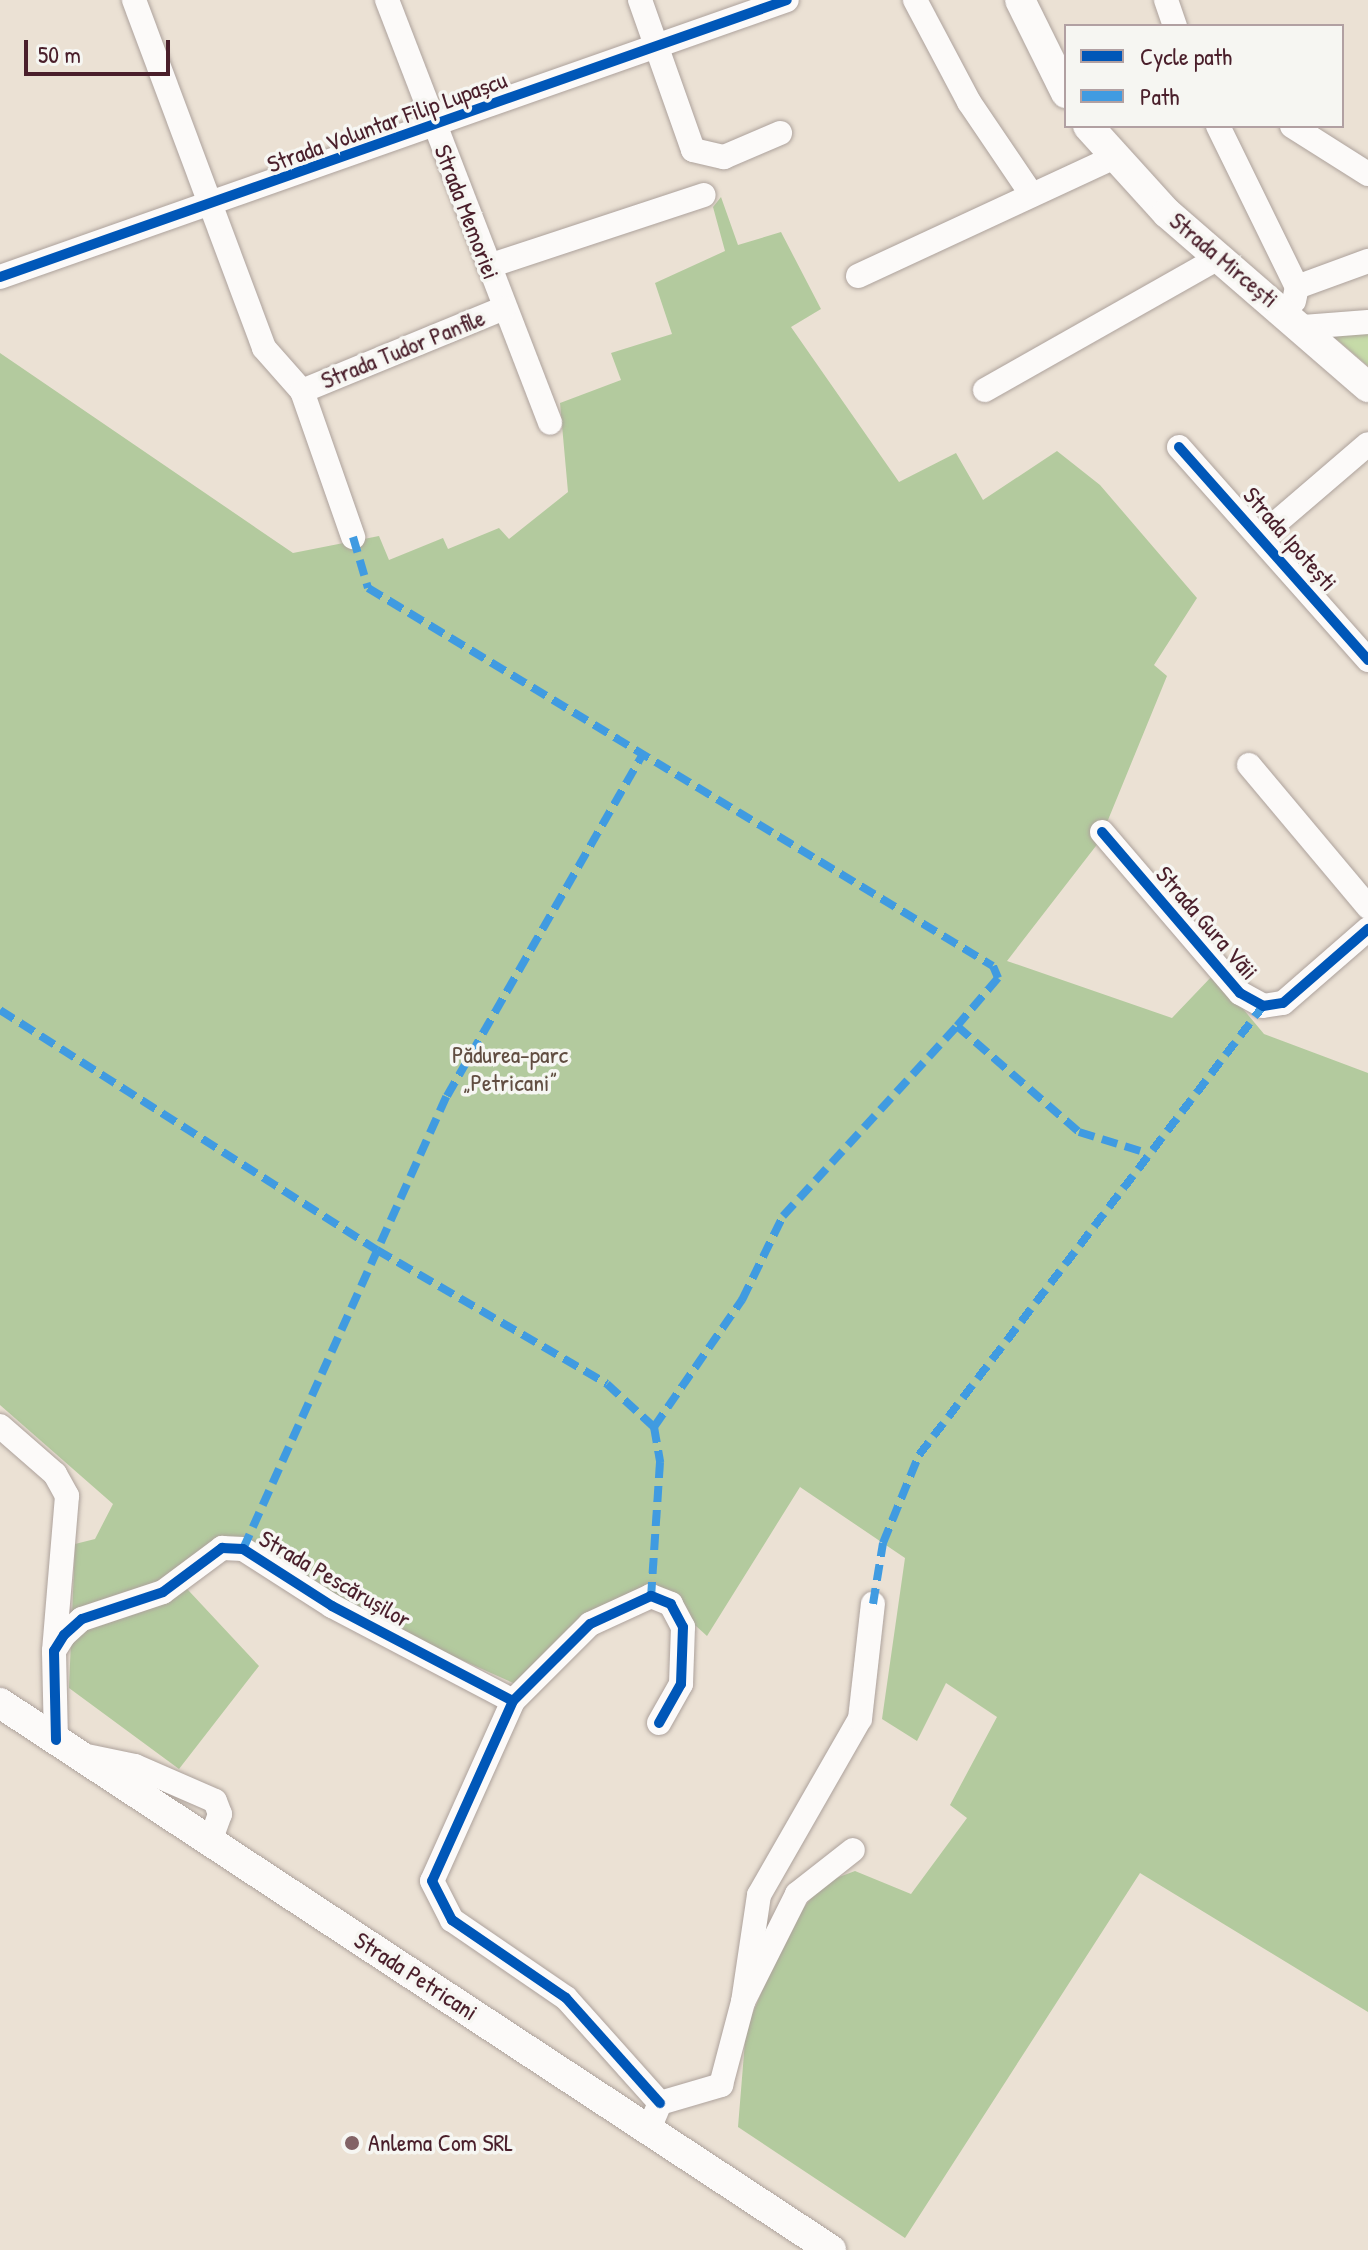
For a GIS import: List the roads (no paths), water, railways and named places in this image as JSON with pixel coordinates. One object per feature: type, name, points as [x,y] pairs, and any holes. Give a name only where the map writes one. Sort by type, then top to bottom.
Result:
[{"type":"main road","points":[[1020,0],[1064,89]]},
{"type":"main road","name":"Strada Mircești","points":[[1090,128],[1114,157],[1217,259],[1297,310],[1368,387]]},
{"type":"main road","name":"Strada Petricani","points":[[0,1703],[210,1841],[654,2117],[831,2250]]},
{"type":"street","name":"Strada Tudor Panfile","points":[[134,0],[264,348],[302,391],[353,537]]},
{"type":"street","name":"Strada Memoriei","points":[[387,0],[550,423]]},
{"type":"street","points":[[640,0],[687,142],[702,157],[724,157],[780,133]]},
{"type":"street","name":"Strada Voluntar Filip Lupașcu","points":[[0,277],[210,207],[787,0]]},
{"type":"street","points":[[915,0],[969,102],[1032,195]]},
{"type":"street","points":[[1166,0],[1174,24]]},
{"type":"street","points":[[1219,128],[1297,310]]},
{"type":"street","points":[[1295,128],[1368,174]]},
{"type":"street","points":[[858,276],[1114,157]]},
{"type":"street","points":[[489,266],[704,195]]},
{"type":"street","points":[[985,390],[1217,259]]},
{"type":"street","points":[[1297,310],[1368,261]]},
{"type":"street","name":"Strada Tudor Panfile","points":[[302,391],[504,308]]},
{"type":"street","points":[[1297,310],[1368,322]]},
{"type":"street","name":"Strada Ipotești","points":[[1263,534],[1368,444]]},
{"type":"street","name":"Strada Ipotești","points":[[1179,447],[1263,534],[1368,660]]},
{"type":"street","points":[[1249,765],[1368,907]]},
{"type":"street","name":"Strada Gura Văii","points":[[1102,832],[1240,993],[1263,1006],[1283,1003],[1368,929]]},
{"type":"street","points":[[0,1426],[65,1486],[54,1651],[56,1740]]},
{"type":"street","name":"Strada Pescărușilor","points":[[54,1651],[82,1619],[163,1592],[222,1548],[243,1549],[332,1606],[513,1701]]},
{"type":"street","points":[[659,1723],[681,1684],[683,1627],[671,1604],[651,1596],[590,1624],[513,1701],[432,1881],[437,1900],[452,1920],[566,1998],[654,2117],[721,2085],[743,2002],[759,1895],[860,1719],[873,1604]]},
{"type":"street","points":[[743,2002],[797,1894],[853,1850]]},
{"type":"place","name":"Anlema Com SRL","points":[[352,2143]]},
{"type":"park label","name":"Pădurea-parc „Petricani”","points":[[510,1069]]}]
